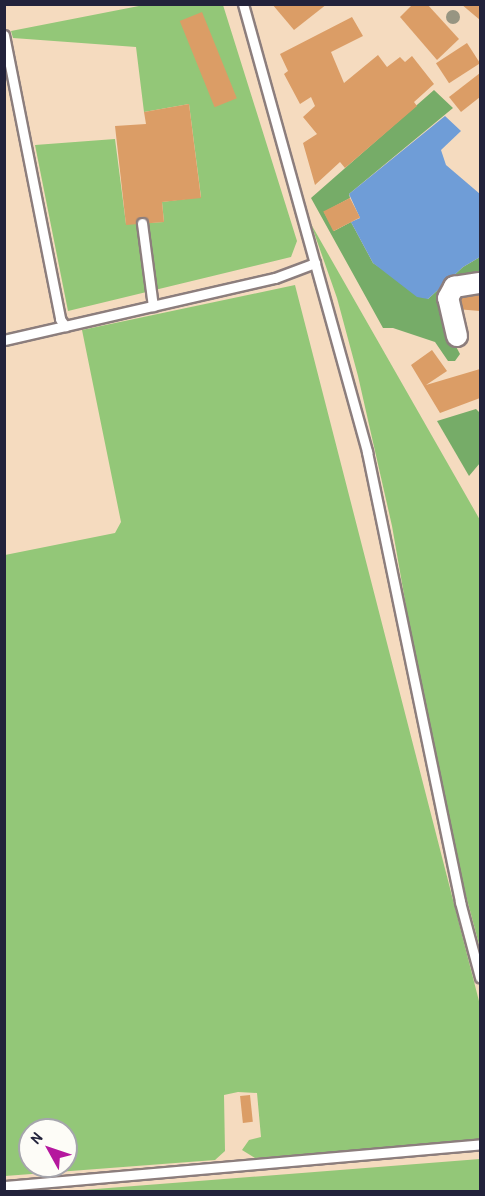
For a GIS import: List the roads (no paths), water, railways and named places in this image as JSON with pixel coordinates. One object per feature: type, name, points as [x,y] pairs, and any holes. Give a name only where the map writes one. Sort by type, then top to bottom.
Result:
[{"type":"street","points":[[457,336],[448,297],[454,287],[480,283]]},
{"type":"lane","points":[[243,4],[367,453],[457,891],[480,977]]},
{"type":"lane","points":[[4,34],[60,319],[65,326]]},
{"type":"lane","points":[[142,223],[153,306]]},
{"type":"lane","points":[[4,340],[275,278],[315,263]]},
{"type":"lane","points":[[4,1186],[480,1144]]},
{"type":"water","points":[[445,116],[461,131],[441,150],[446,165],[480,194],[480,257],[463,267],[428,299],[417,297],[373,263],[351,222],[360,218],[349,194]]}]
